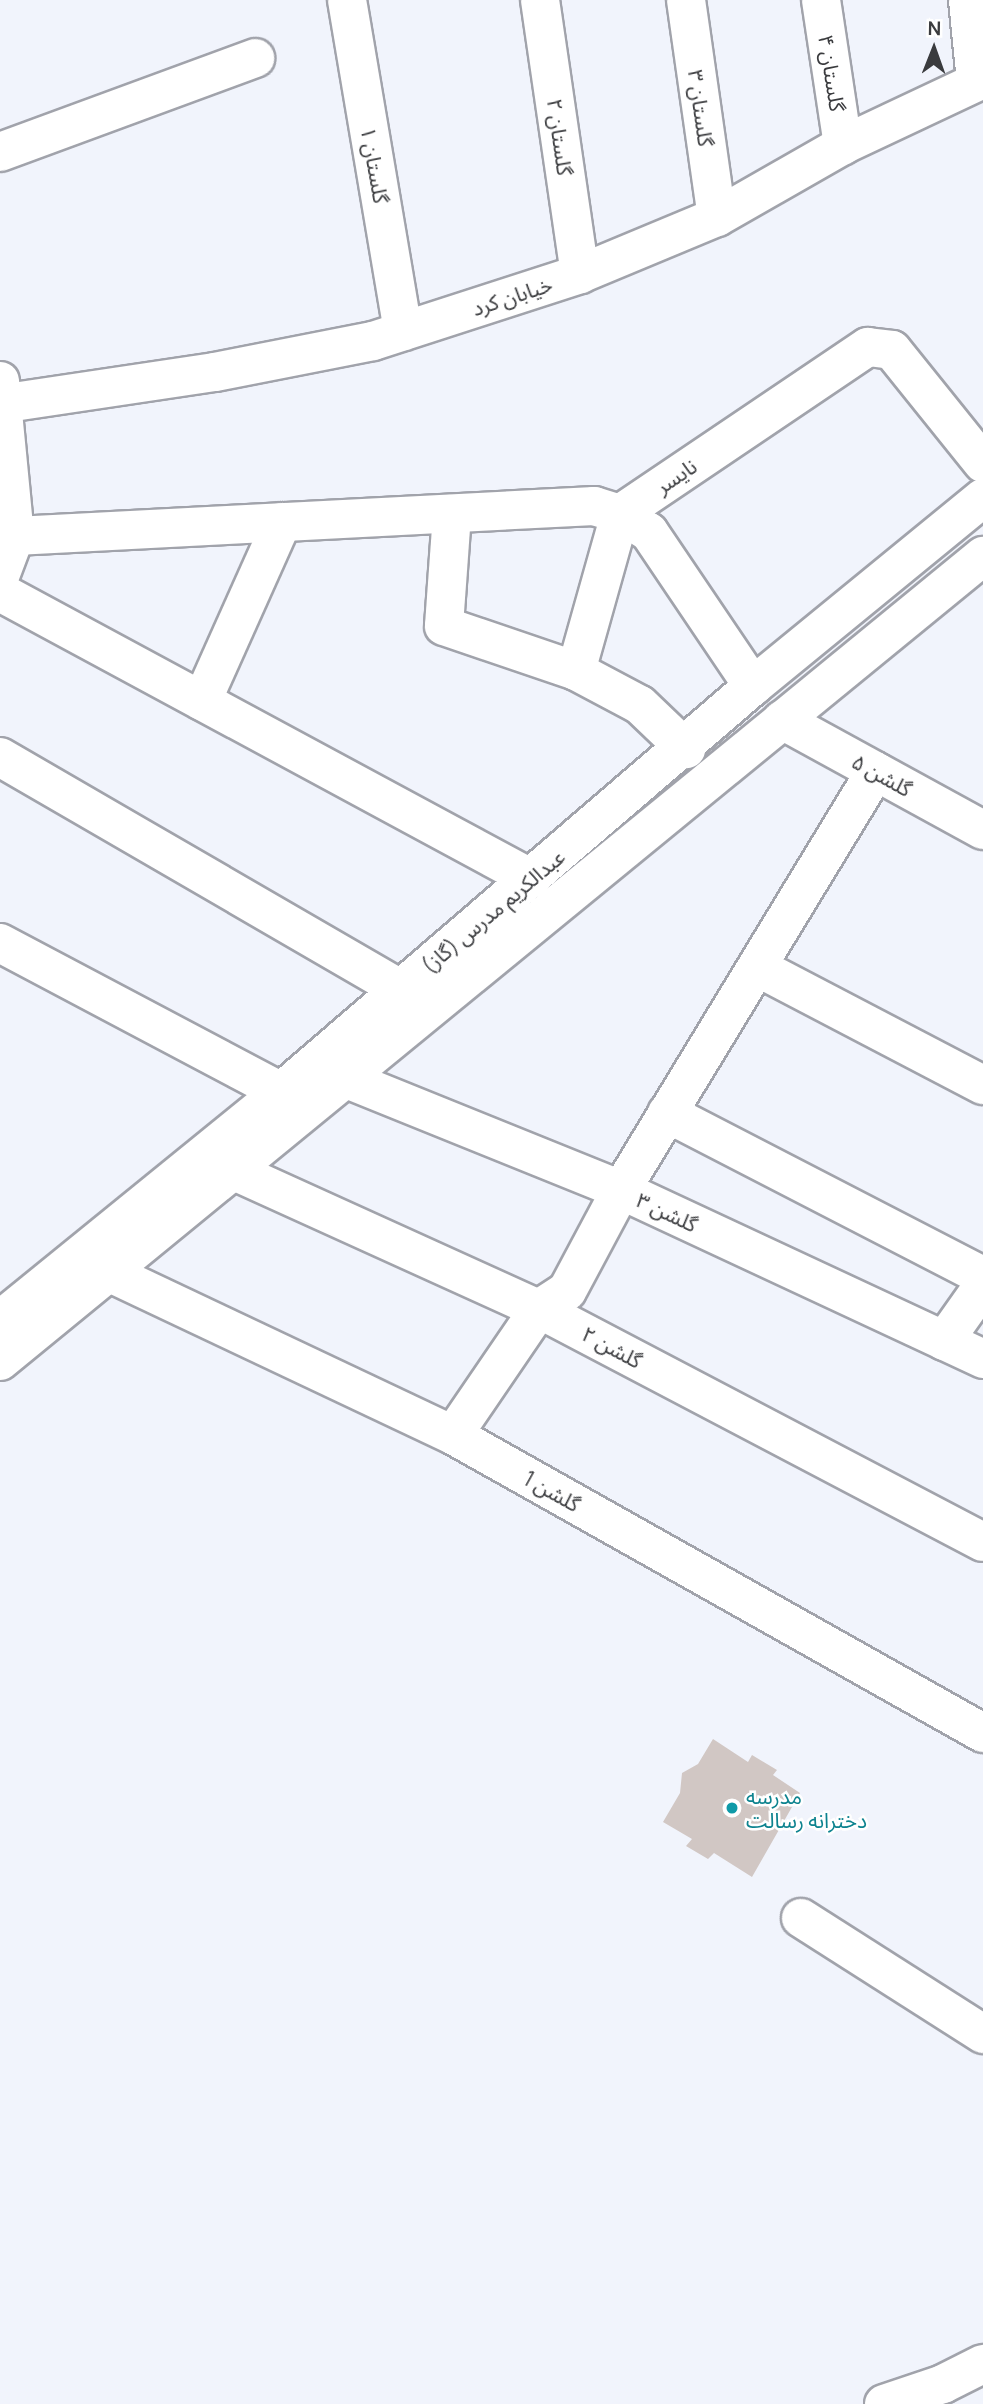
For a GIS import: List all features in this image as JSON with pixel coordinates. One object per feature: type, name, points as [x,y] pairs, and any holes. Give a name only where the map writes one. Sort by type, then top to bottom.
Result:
[{"type":"street","name":"گلستان ۱","points":[[347,0],[403,331]]},
{"type":"street","name":"گلستان ۲","points":[[540,0],[580,274]]},
{"type":"street","name":"گلستان ۳","points":[[686,0],[716,217]]},
{"type":"street","name":"گلستان ۴","points":[[821,0],[843,145]]},
{"type":"street","points":[[968,0],[979,81]]},
{"type":"street","points":[[0,152],[254,58]]},
{"type":"street","name":"خیابان کرد","points":[[1,396],[215,372],[403,331],[580,274],[716,217],[843,145],[979,81]]},
{"type":"street","name":"نایسر","points":[[620,514],[868,347],[892,350],[983,463]]},
{"type":"street","points":[[0,576],[15,536],[1,396]]},
{"type":"street","name":"عبدالکریم مدرس (گاز)","points":[[0,1362],[232,1170],[401,989],[686,749],[753,686],[983,498]]},
{"type":"street","points":[[15,536],[594,506],[620,514],[649,532],[753,686],[782,720]]},
{"type":"street","points":[[452,514],[444,626],[576,671],[640,705],[686,749]]},
{"type":"street","points":[[576,671],[620,514]]},
{"type":"street","points":[[202,701],[282,522]]},
{"type":"street","name":"عبدالکریم مدرس (گاز)","points":[[0,1320],[293,1102],[344,1078],[983,556]]},
{"type":"street","points":[[0,592],[532,878]]},
{"type":"street","name":"گلشن ۵","points":[[782,720],[983,830]]},
{"type":"street","points":[[0,757],[401,989]]},
{"type":"street","points":[[453,1435],[538,1309],[567,1291],[667,1113],[876,771]]},
{"type":"street","points":[[0,943],[293,1102]]},
{"type":"street","points":[[757,967],[983,1085]]},
{"type":"street","name":"گلشن ۳","points":[[344,1078],[621,1191],[983,1359]]},
{"type":"street","points":[[667,1113],[983,1276]]},
{"type":"street","name":"گلشن ۲","points":[[232,1170],[538,1309],[983,1542]]},
{"type":"street","name":"گلشن 1","points":[[108,1272],[453,1435],[983,1733]]},
{"type":"street","points":[[944,1341],[983,1286]]},
{"type":"street","points":[[801,1917],[983,2034]]},
{"type":"street","points":[[884,2404],[946,2394],[983,2364]]},
{"type":"building","name":"مدرسه دخترانه رسالت","points":[[713,1739],[748,1762],[752,1755],[777,1770],[773,1775],[800,1793],[752,1877],[714,1853],[708,1859],[686,1846],[692,1839],[663,1822],[680,1793],[682,1773],[698,1764]]},
{"type":"place","name":"مدرسه دخترانه رسالت","points":[[732,1808]]}]
